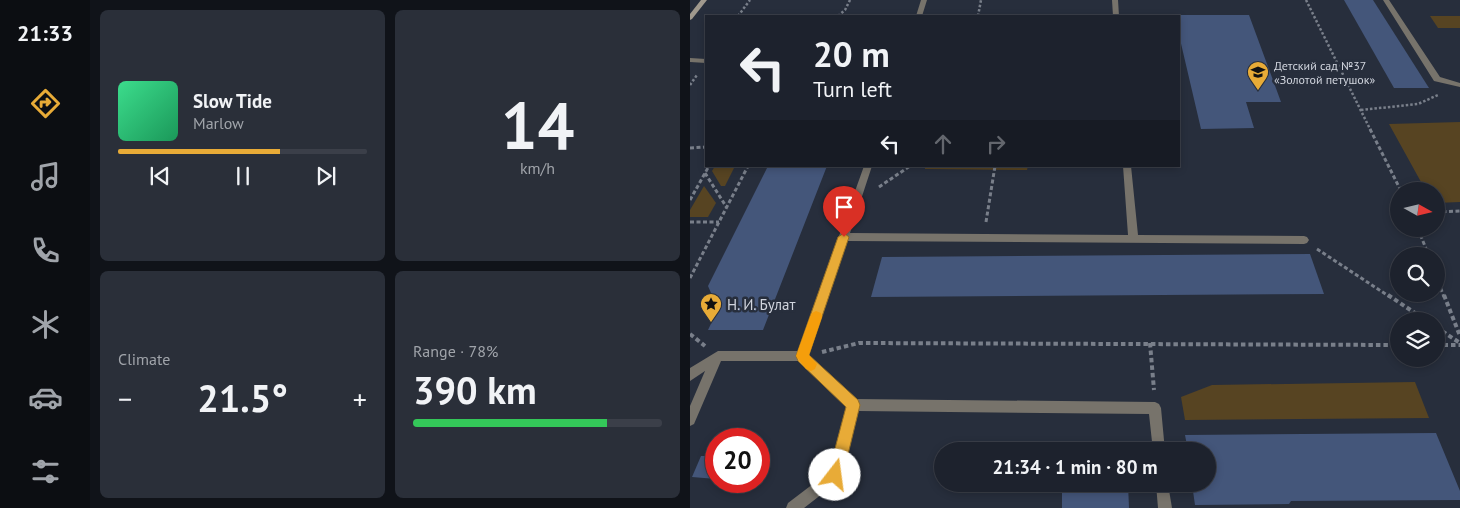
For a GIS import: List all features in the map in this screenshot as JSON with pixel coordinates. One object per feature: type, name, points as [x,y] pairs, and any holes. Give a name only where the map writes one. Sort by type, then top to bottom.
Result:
[{"type":"main road","points":[[690,18],[704,0]]},
{"type":"lane","points":[[918,15],[924,0]]},
{"type":"lane","points":[[1115,0],[1116,15]]},
{"type":"lane","points":[[1386,0],[1437,79],[1460,85]]},
{"type":"lane","points":[[690,60],[705,61]]},
{"type":"lane","points":[[802,356],[868,167]]},
{"type":"lane","points":[[1127,167],[1133,239]]},
{"type":"lane","points":[[844,237],[1304,240]]},
{"type":"lane","points":[[690,420],[718,356]]},
{"type":"lane","points":[[690,375],[718,356],[802,356],[853,405],[1155,408],[1158,442]]},
{"type":"lane","points":[[793,508],[835,475],[853,405]]},
{"type":"lane","points":[[1163,492],[1165,508]]},
{"type":"path","points":[[739,15],[750,0]]},
{"type":"path","points":[[839,15],[845,10],[850,0]]},
{"type":"path","points":[[978,15],[981,0]]},
{"type":"path","points":[[1306,0],[1397,182]]},
{"type":"path","points":[[1361,110],[1418,104],[1443,93]]},
{"type":"path","points":[[690,148],[705,148]]},
{"type":"path","points":[[690,200],[709,167]]},
{"type":"path","points":[[690,278],[748,167]]},
{"type":"path","points":[[856,202],[908,167]]},
{"type":"path","points":[[984,238],[995,167]]},
{"type":"path","points":[[706,173],[727,208]]},
{"type":"path","points":[[1445,212],[1460,211]]},
{"type":"path","points":[[690,222],[719,222]]},
{"type":"path","points":[[1304,240],[1413,312]]},
{"type":"path","points":[[1445,298],[1460,336]]},
{"type":"path","points":[[1445,333],[1460,344]]},
{"type":"path","points":[[802,356],[859,343],[1390,345]]},
{"type":"path","points":[[1150,343],[1155,408]]},
{"type":"path","points":[[1445,345],[1460,344]]},
{"type":"shaded area","points":[[1430,16],[1460,16],[1460,28],[1438,28]]},
{"type":"shaded area","points":[[1460,122],[1460,202],[1445,203],[1445,182],[1421,182],[1389,124]]},
{"type":"shaded area","points":[[714,167],[734,167],[725,186],[721,186],[712,171]]},
{"type":"shaded area","points":[[925,167],[1028,167],[1027,170],[925,169]]},
{"type":"shaded area","points":[[704,186],[716,203],[708,217],[690,217],[690,210]]},
{"type":"shaded area","points":[[1415,382],[1429,418],[1185,420],[1181,397],[1212,385]]},
{"type":"building","points":[[1344,0],[1373,0],[1429,88],[1394,88]]},
{"type":"building","points":[[1180,15],[1249,15],[1281,102],[1246,102],[1254,128],[1201,129],[1180,39]]},
{"type":"building","points":[[768,167],[827,167],[763,330],[708,330],[718,309],[708,286]]},
{"type":"building","points":[[1310,254],[1324,294],[871,297],[882,257]]},
{"type":"building","points":[[1436,433],[1460,491],[1460,500],[1291,501],[1289,504],[1195,505],[1193,492],[1216,492],[1216,442],[1186,442],[1185,435]]},
{"type":"building","points":[[701,456],[705,456],[705,478],[692,477]]},
{"type":"building","points":[[1062,492],[1128,492],[1129,508],[1062,508]]},
{"type":"slow traffic","points":[[811,364],[802,356],[816,317]]},
{"type":"place","name":"Детский сад №37 «Золотой петушок»","points":[[1258,91]]},
{"type":"place","name":"Н. И. Булат","points":[[711,323]]},
{"type":"route","points":[[835,475],[853,405],[802,356],[844,237]]}]
